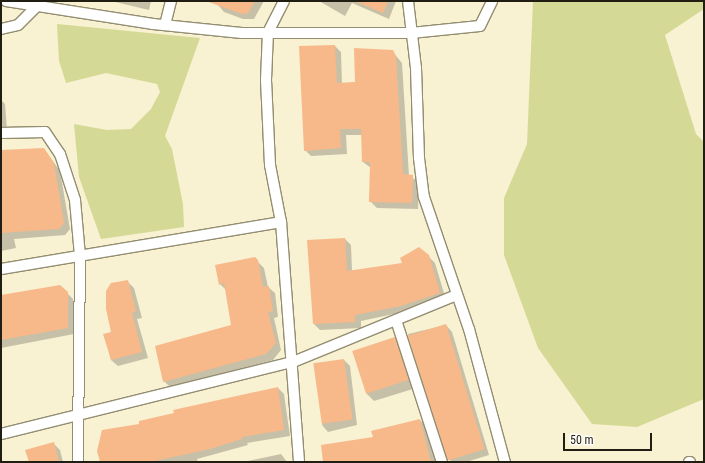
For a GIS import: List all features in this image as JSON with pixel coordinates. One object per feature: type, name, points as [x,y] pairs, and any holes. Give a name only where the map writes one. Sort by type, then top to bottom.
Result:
[{"type":"street","points":[[6,1],[38,4],[165,25],[242,33],[411,33],[480,26],[492,1]]},
{"type":"street","points":[[165,25],[171,1]]},
{"type":"street","points":[[284,1],[268,32],[266,80],[270,165],[281,222],[293,362],[299,462]]},
{"type":"street","points":[[408,1],[416,68],[419,158],[424,197],[456,295],[469,329],[505,462]]},
{"type":"street","points":[[1,29],[18,25],[38,4]]},
{"type":"street","points":[[1,133],[45,132],[60,154],[75,200],[80,256],[80,413],[78,462]]},
{"type":"street","points":[[1,269],[281,222]]},
{"type":"street","points":[[1,434],[80,413],[293,362],[456,295]]},
{"type":"street","points":[[396,320],[442,462]]},
{"type":"green space","points":[[533,1],[704,1],[704,9],[665,35],[696,134],[704,142],[704,399],[637,427],[592,424],[538,348],[504,255],[504,198],[527,144]]},
{"type":"green space","points":[[57,24],[200,38],[165,136],[172,149],[183,204],[184,227],[101,239],[79,177],[74,124],[107,130],[131,129],[151,109],[160,92],[157,84],[106,73],[66,83],[59,61]]},
{"type":"building","points":[[206,1],[255,1],[248,13],[242,14]]},
{"type":"building","points":[[355,1],[388,1],[383,13]]},
{"type":"building","points":[[335,45],[337,83],[355,82],[354,48],[393,50],[396,56],[403,174],[413,175],[412,203],[369,202],[370,162],[362,162],[361,129],[340,129],[341,148],[304,151],[299,46]]},
{"type":"building","points":[[44,148],[54,163],[64,223],[59,229],[1,233],[1,150]]},
{"type":"building","points":[[345,238],[347,271],[402,263],[400,258],[419,247],[429,255],[440,293],[401,306],[355,315],[355,322],[313,324],[307,240]]},
{"type":"building","points":[[255,257],[258,260],[263,287],[269,286],[273,311],[268,312],[276,343],[266,354],[163,382],[155,346],[231,325],[224,283],[219,285],[215,265]]},
{"type":"building","points":[[128,280],[136,311],[132,313],[142,352],[111,360],[103,334],[111,332],[106,309],[106,291],[111,283]]},
{"type":"building","points":[[60,285],[68,292],[68,328],[1,340],[1,295]]},
{"type":"building","points":[[446,324],[484,449],[446,461],[408,336]]},
{"type":"building","points":[[395,337],[409,380],[366,394],[352,351]]},
{"type":"building","points":[[344,359],[352,419],[322,424],[313,363]]},
{"type":"building","points":[[278,387],[284,430],[242,437],[242,439],[210,449],[150,462],[100,462],[97,451],[102,430],[139,424],[139,421],[174,413],[173,410]]},
{"type":"building","points":[[420,419],[431,462],[323,462],[321,445],[373,437],[371,431]]},
{"type":"building","points":[[54,442],[59,462],[29,462],[25,450]]}]
